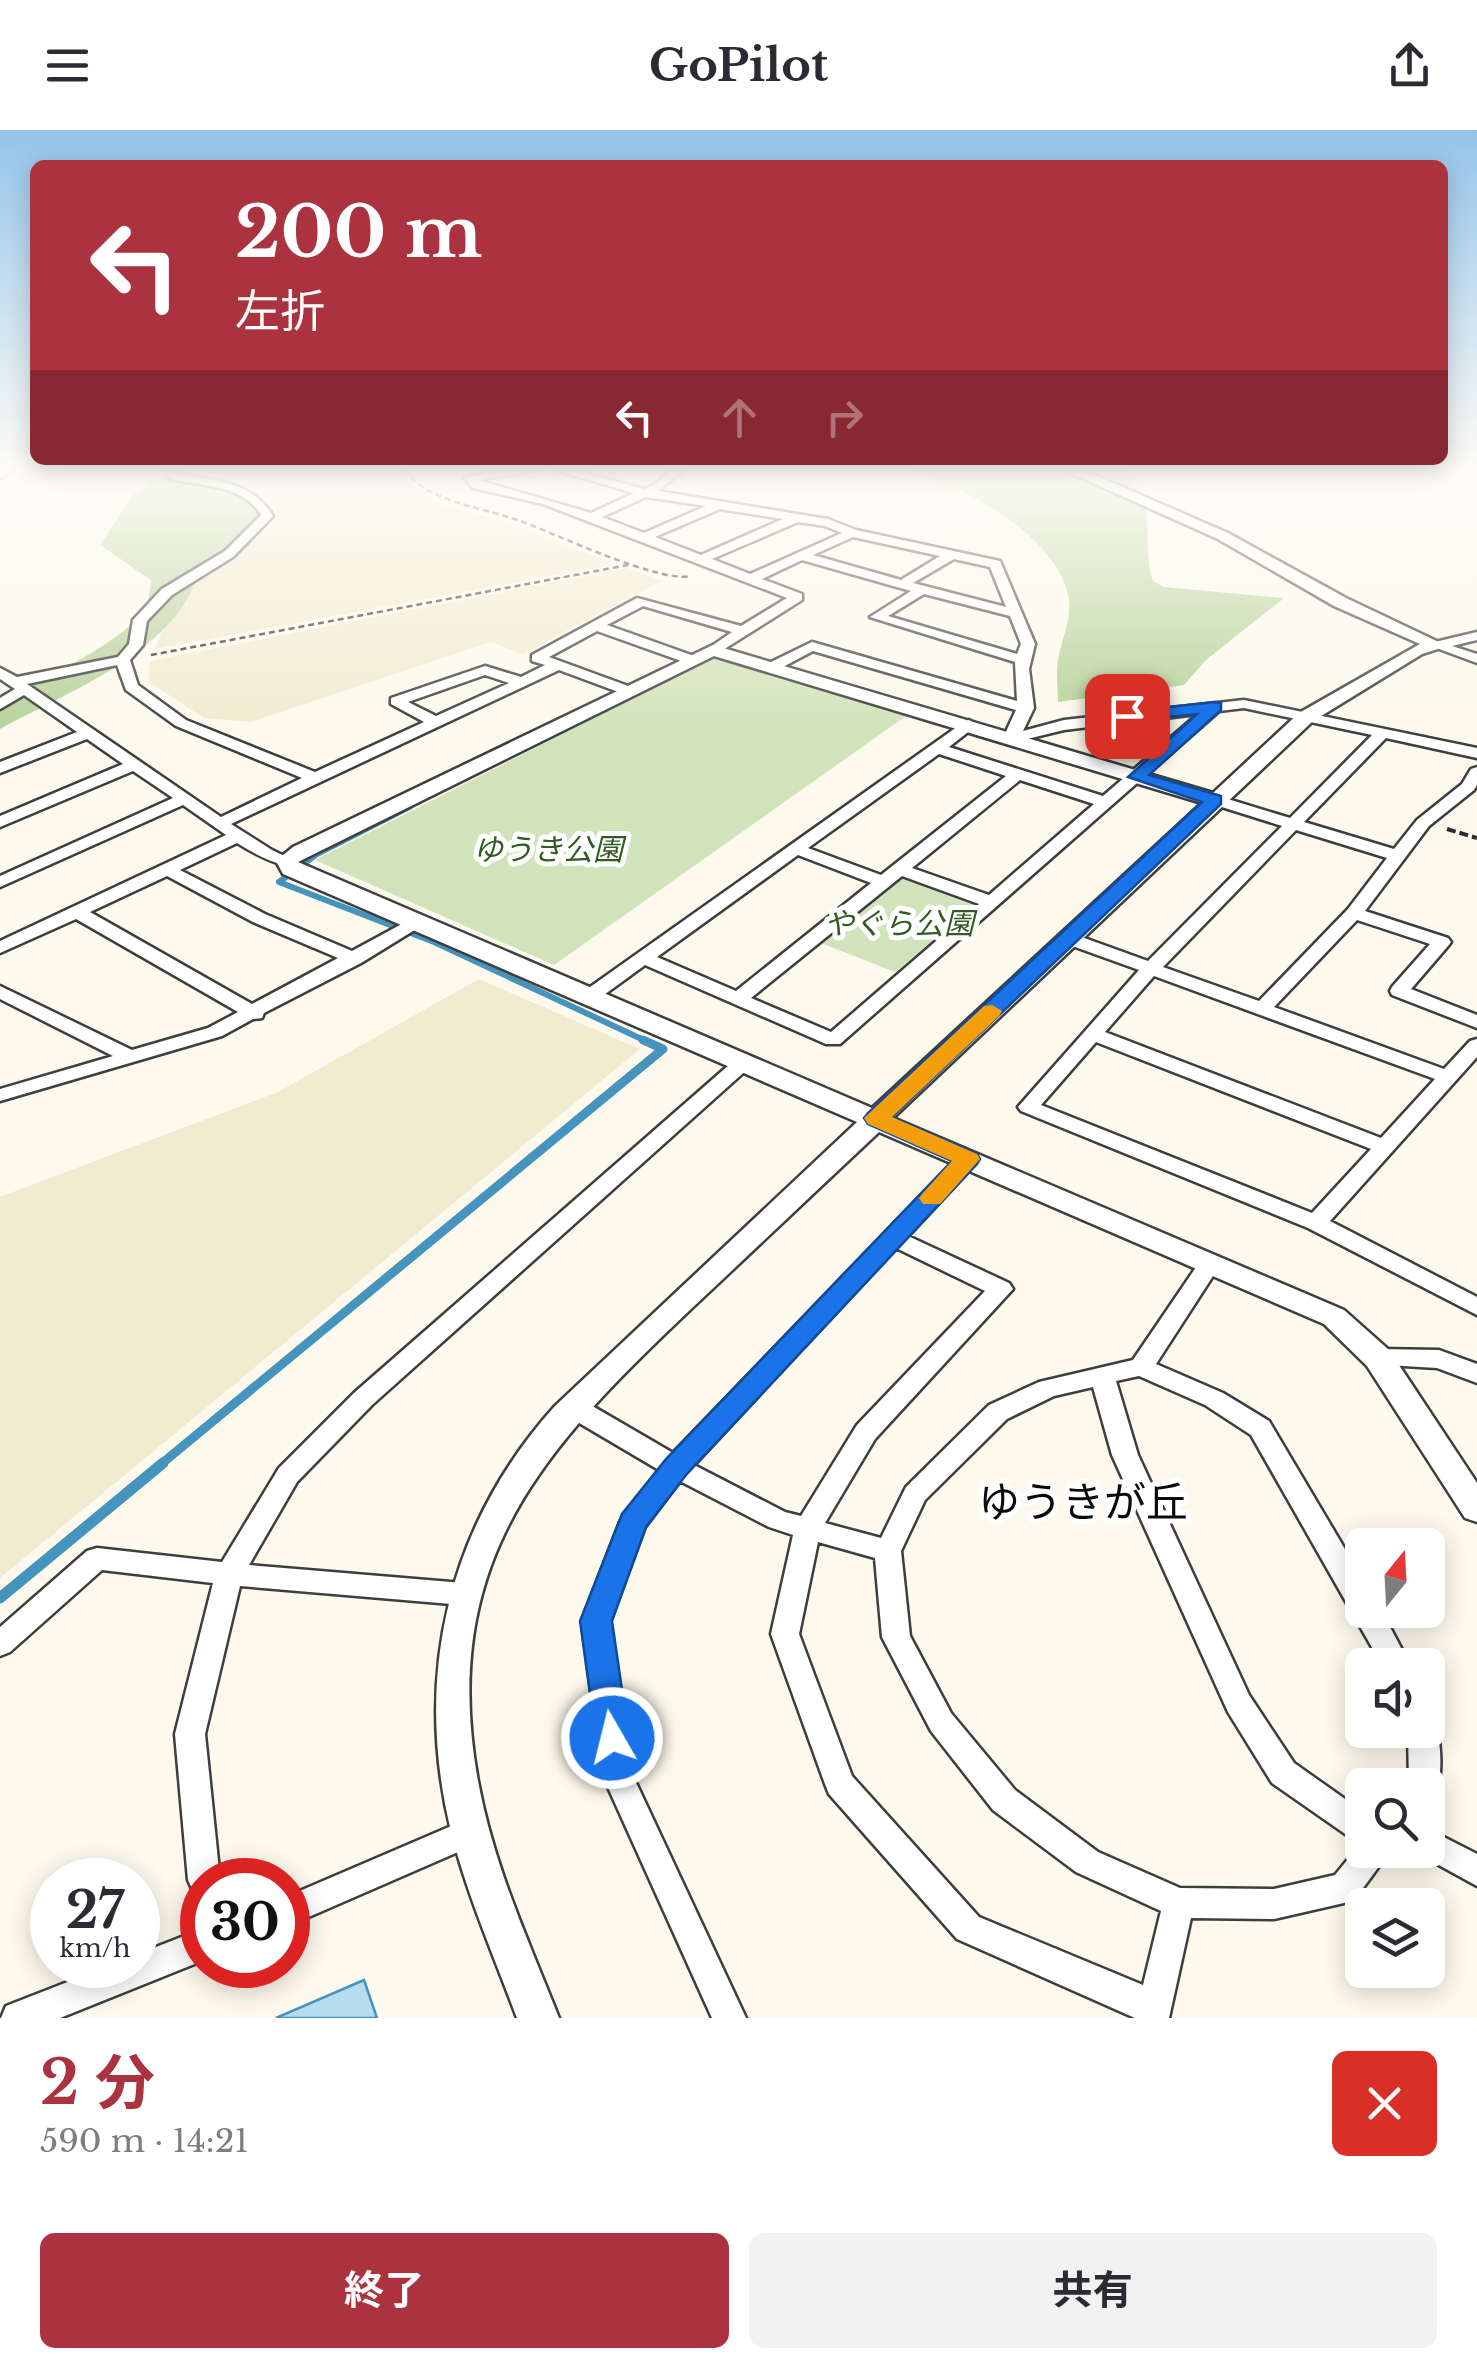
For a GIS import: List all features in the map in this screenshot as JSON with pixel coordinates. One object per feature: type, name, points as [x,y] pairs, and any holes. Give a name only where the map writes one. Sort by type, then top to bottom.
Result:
[{"type":"street","points":[[0,705],[19,686],[123,660],[136,646],[140,620],[167,592],[221,558]]},
{"type":"street","points":[[287,862],[300,851],[713,650],[797,597],[691,558]]},
{"type":"street","points":[[698,561],[705,558]]},
{"type":"street","points":[[748,580],[797,558]]},
{"type":"street","points":[[810,558],[1018,614]]},
{"type":"street","points":[[903,584],[946,558]]},
{"type":"street","points":[[966,558],[995,564],[1028,644],[1020,659],[1027,708],[1011,738]]},
{"type":"street","points":[[1262,558],[1340,602],[1477,659]]},
{"type":"street","points":[[922,590],[878,617],[1020,659]]},
{"type":"street","points":[[626,690],[537,658],[642,601],[743,631]]},
{"type":"street","points":[[596,626],[689,659]]},
{"type":"street","points":[[538,2018],[470,1832],[455,1758],[451,1694],[453,1644],[464,1594],[505,1496],[534,1452],[573,1407],[876,1118],[1306,717],[1417,650],[1477,636]]},
{"type":"street","points":[[774,666],[812,646],[1027,708]]},
{"type":"street","points":[[713,650],[1394,856]]},
{"type":"street","points":[[123,660],[131,687],[181,723],[315,778]]},
{"type":"street","points":[[220,822],[558,666]]},
{"type":"street","points":[[435,722],[396,701],[485,670],[521,682]]},
{"type":"street","points":[[0,672],[238,836],[287,862],[292,869],[1334,1317],[1378,1358],[1477,1509]]},
{"type":"street","points":[[1011,738],[1064,725],[1244,704],[1477,753]]},
{"type":"street","points":[[646,959],[832,1040],[1215,707]]},
{"type":"street","points":[[590,996],[969,725]]},
{"type":"street","points":[[0,768],[87,733]]},
{"type":"street","points":[[1382,734],[1150,969],[1028,1107],[1316,1223],[1477,1308]]},
{"type":"street","points":[[937,748],[1107,803]]},
{"type":"street","points":[[0,822],[134,765]]},
{"type":"street","points":[[1261,1010],[1354,913],[1423,822],[1468,787],[1477,772]]},
{"type":"street","points":[[739,998],[1018,774]]},
{"type":"street","points":[[0,882],[184,799]]},
{"type":"street","points":[[0,948],[238,836]]},
{"type":"street","points":[[799,850],[883,882]]},
{"type":"street","points":[[166,869],[258,918],[355,960]]},
{"type":"street","points":[[899,869],[991,902]]},
{"type":"street","points":[[77,912],[255,1014]]},
{"type":"street","points":[[1354,913],[1442,942],[1399,992],[1477,1022]]},
{"type":"street","points":[[0,1095],[215,1032],[255,1014],[417,923]]},
{"type":"street","points":[[1070,939],[1448,1078]]},
{"type":"street","points":[[0,992],[133,1058]]},
{"type":"street","points":[[1092,1034],[1385,1147]]},
{"type":"street","points":[[1316,1223],[1477,1045]]},
{"type":"street","points":[[202,1858],[190,1734],[230,1574],[288,1475],[363,1399],[744,1062]]},
{"type":"street","points":[[728,2018],[617,1774],[596,1621],[633,1522],[676,1467],[968,1159]]},
{"type":"street","points":[[894,1238],[1001,1289],[866,1432],[807,1529],[785,1634],[840,1784],[968,1928],[1154,2012],[1179,1903]]},
{"type":"street","points":[[1141,1367],[1211,1262]]},
{"type":"street","points":[[1378,1358],[1438,1359],[1477,1374]]},
{"type":"street","points":[[1345,1573],[1260,1428],[1214,1398],[1141,1367],[1048,1388],[998,1412],[915,1494],[888,1551],[896,1638],[941,1722],[1004,1800],[1087,1862],[1179,1903],[1274,1904],[1344,1888],[1360,1868]]},
{"type":"street","points":[[1102,1375],[1125,1455],[1238,1702],[1283,1774],[1345,1816]]},
{"type":"street","points":[[573,1407],[778,1520],[888,1551]]},
{"type":"street","points":[[0,1644],[98,1559],[464,1594]]},
{"type":"street","points":[[310,1902],[470,1832]]},
{"type":"street","points":[[1445,1852],[1477,1871]]},
{"type":"street","points":[[18,2018],[180,1954]]},
{"type":"path","points":[[611,558],[682,578],[717,568]]},
{"type":"path","points":[[123,660],[628,565]]},
{"type":"path","points":[[1423,822],[1477,838]]},
{"type":"shaded area","points":[[226,558],[599,558],[614,564],[155,649],[177,593]]},
{"type":"shaded area","points":[[626,568],[662,581],[523,654],[491,642],[251,722],[204,718],[149,682],[150,661]]},
{"type":"shaded area","points":[[479,979],[640,1049],[0,1578],[0,1197],[278,1092]]},
{"type":"green space","points":[[119,558],[229,558],[197,577],[184,604],[141,649],[85,685],[0,729],[0,703],[94,651],[128,627],[142,612],[151,580]]},
{"type":"green space","points":[[1049,558],[1149,558],[1153,581],[1164,587],[1284,598],[1206,660],[1184,685],[1058,702],[1058,661],[1069,610],[1068,594]]},
{"type":"green space","name":"ゆうき公園","points":[[714,657],[906,716],[554,965],[315,860]]},
{"type":"green space","name":"やぐら公園","points":[[900,877],[977,905],[895,972],[821,943]]},
{"type":"water","points":[[364,1980],[377,2018],[276,2018]]},
{"type":"waterway","points":[[411,806],[317,854],[279,882],[434,942],[648,1042]]},
{"type":"waterway","points":[[160,1465],[663,1049],[643,1040]]},
{"type":"waterway","points":[[0,1598],[163,1463]]},
{"type":"slow traffic","points":[[932,1198],[968,1159],[876,1118],[992,1011]]},
{"type":"district","name":"ゆうきが丘","points":[[1083,1502]]},
{"type":"route","points":[[612,1738],[596,1621],[633,1522],[676,1467],[968,1159],[876,1118],[1215,800],[1136,777],[1215,707],[1127,716]]}]
